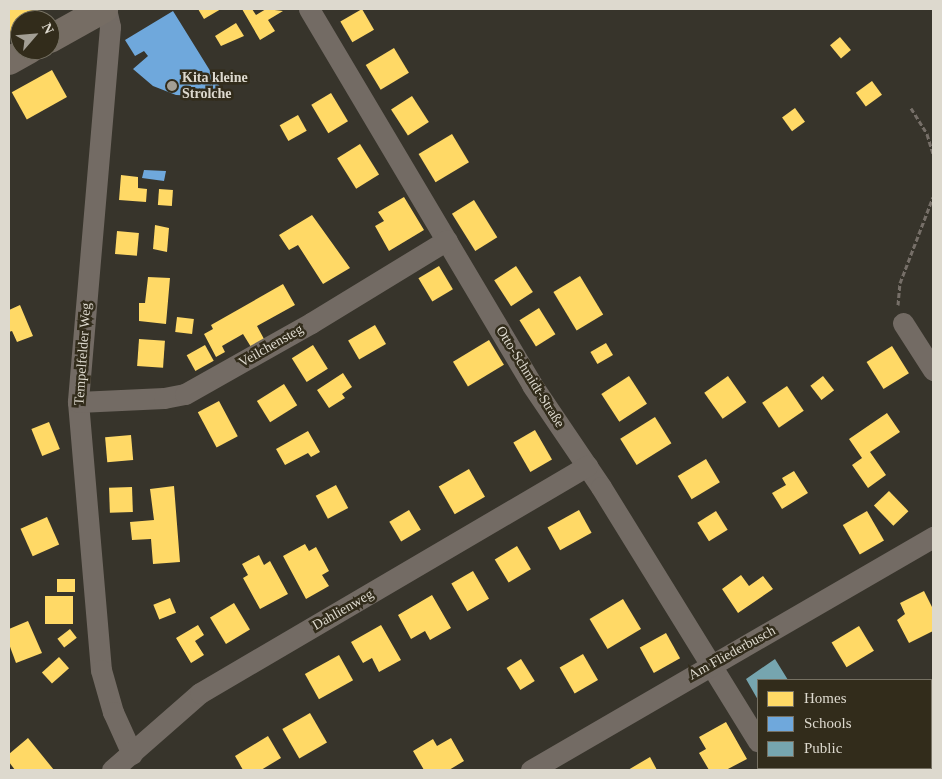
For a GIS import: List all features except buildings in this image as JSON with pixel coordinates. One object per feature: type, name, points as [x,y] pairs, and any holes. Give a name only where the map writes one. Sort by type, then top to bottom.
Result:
[{"type":"main road","points":[[60,33],[105,9]]},
{"type":"street","name":"Tempelfelder Weg","points":[[105,9],[110,27],[78,402],[101,670],[113,712],[132,754]]},
{"type":"street","name":"Otto-Schmidt-Straße","points":[[309,9],[532,385],[587,466],[689,626],[710,665],[757,739]]},
{"type":"street","name":"Veilchensteg","points":[[78,402],[164,398],[185,394],[303,328],[447,240]]},
{"type":"street","points":[[903,323],[933,370]]},
{"type":"street","name":"Dahlienweg","points":[[112,770],[200,693],[587,466]]},
{"type":"street","name":"Am Fliederbusch","points":[[531,770],[933,537]]},
{"type":"path","points":[[911,108],[927,134],[933,154]]},
{"type":"path","points":[[903,323],[898,306],[900,282],[933,197]]},
{"type":"place","name":"Kita kleine Strolche","points":[[172,86]]}]
